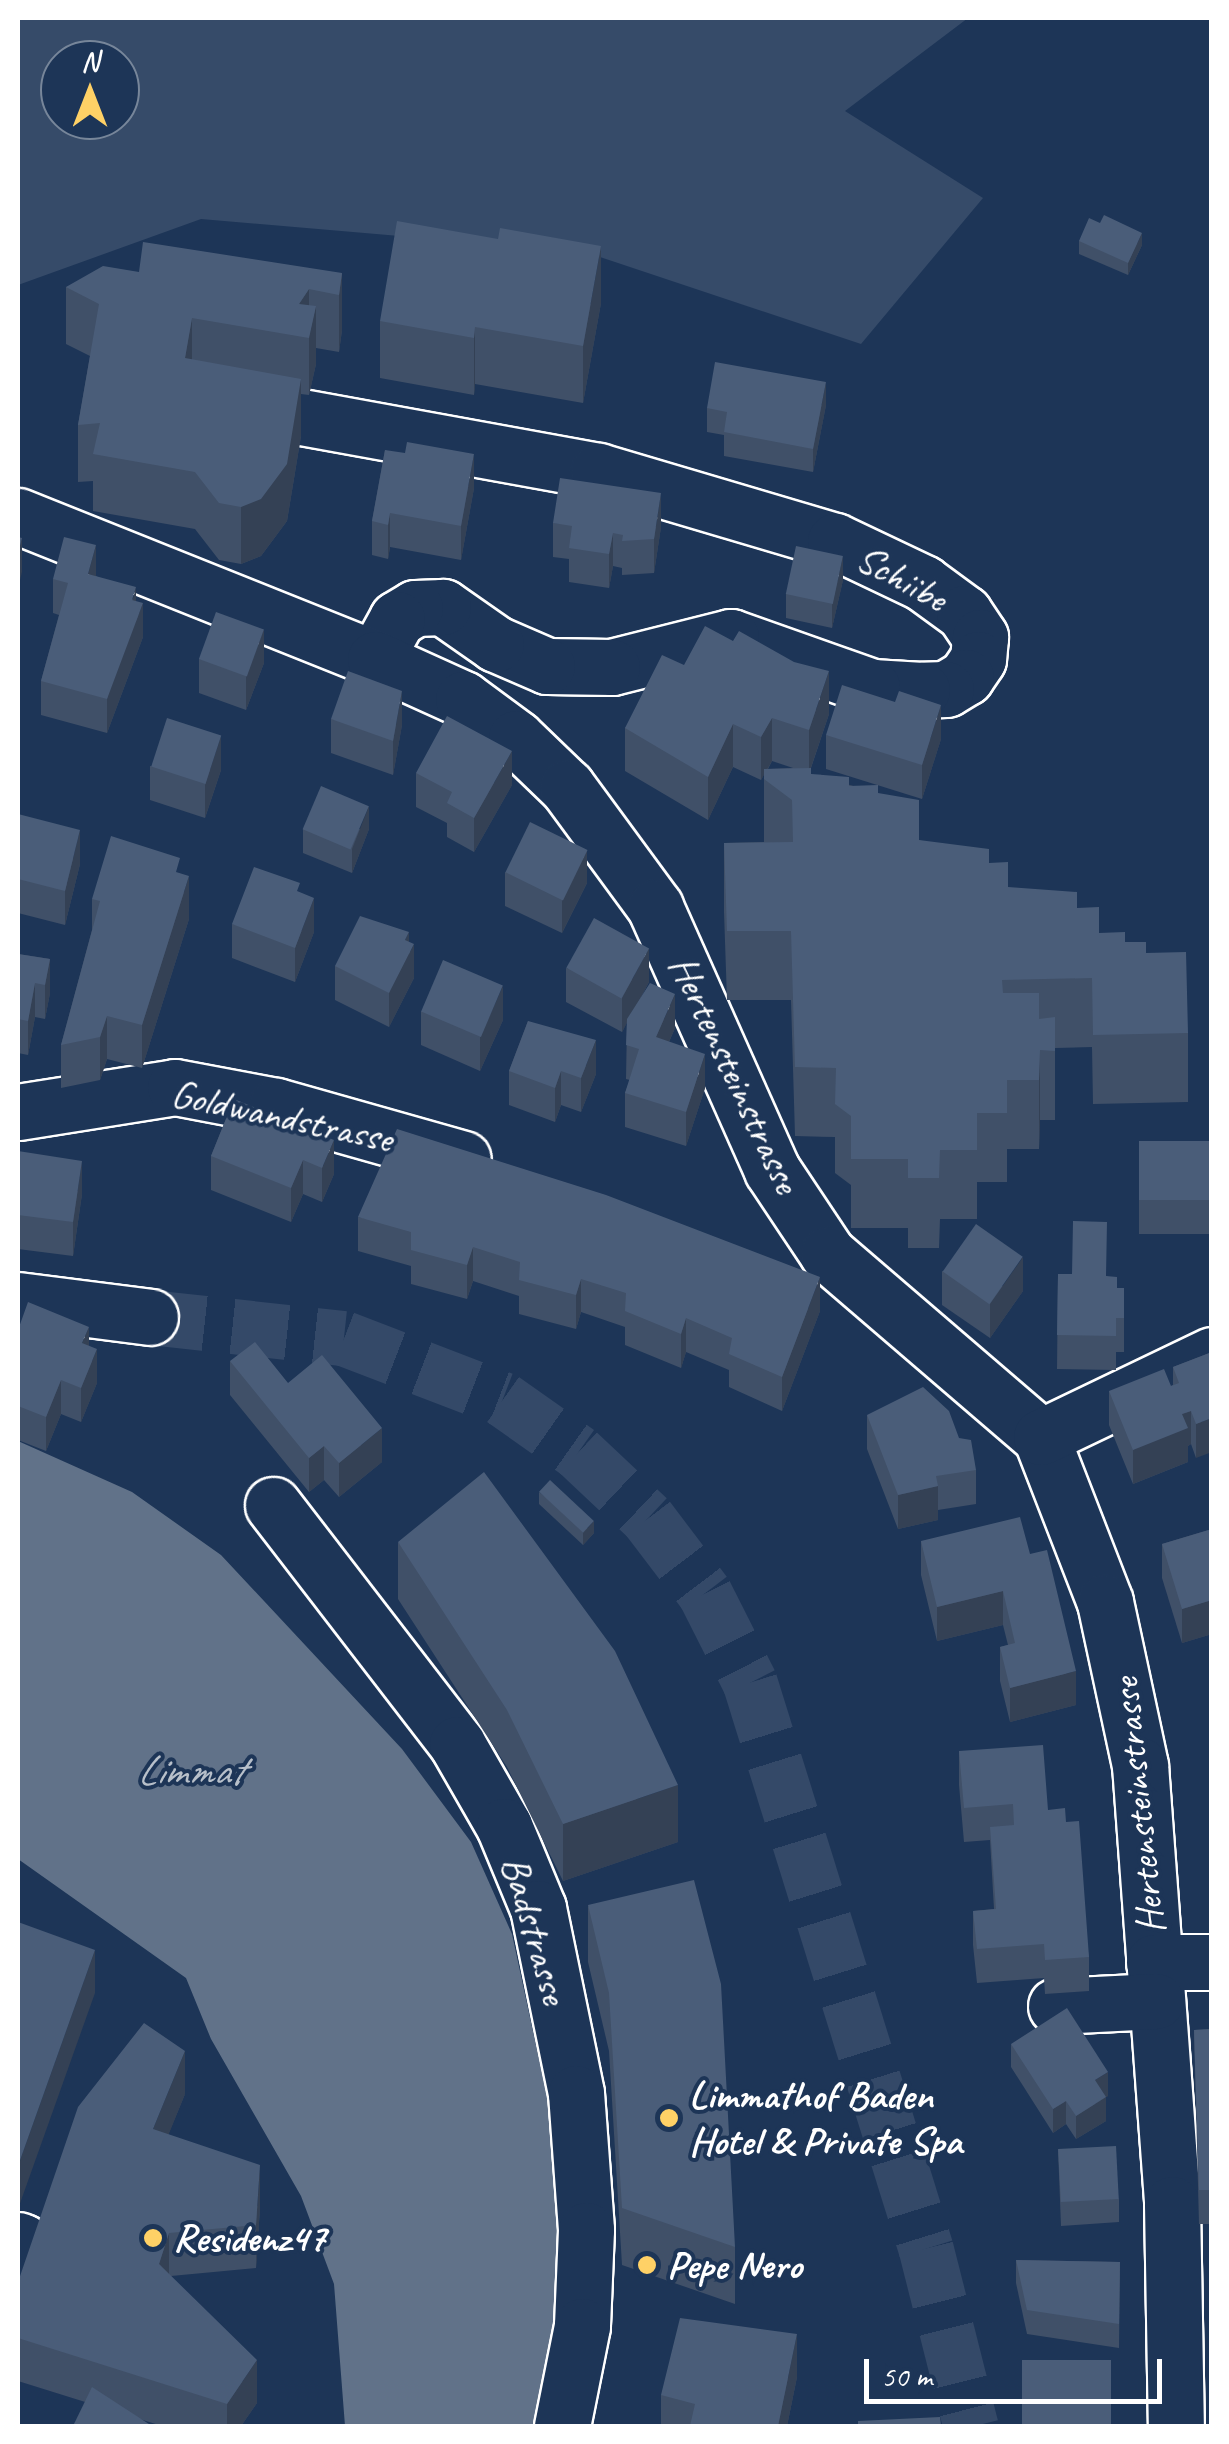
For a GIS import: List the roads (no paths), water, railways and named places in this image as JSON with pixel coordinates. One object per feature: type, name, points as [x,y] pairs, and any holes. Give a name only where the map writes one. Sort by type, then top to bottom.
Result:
[{"type":"street","name":"Schiibe","points":[[195,398],[598,471],[835,541],[924,583],[964,613],[980,638],[978,659],[966,676],[946,688],[922,690],[872,686],[731,638],[612,666],[547,666],[496,644],[443,607],[414,608],[397,619],[375,659]]},
{"type":"street","name":"Hertensteinstrasse","points":[[18,516],[375,659],[463,699],[516,738],[623,856],[678,950],[772,1170],[828,1254],[1041,1437],[1081,1528],[1131,1700],[1172,2204],[1176,2426]]},
{"type":"street","name":"Goldwandstrasse","points":[[18,1112],[176,1087],[276,1106],[516,1173]]},
{"type":"street","points":[[769,1259],[804,1264],[828,1254]]},
{"type":"street","points":[[18,1300],[133,1315]]},
{"type":"street","points":[[1041,1437],[1212,1355]]},
{"type":"street","name":"Badstrasse","points":[[272,1506],[457,1744],[504,1826],[538,1908],[576,2093],[586,2230],[582,2326],[562,2426]]},
{"type":"street","points":[[1056,2006],[1212,1962]]},
{"type":"street","points":[[18,2240],[23,2242],[18,2256]]},
{"type":"water","name":"Limmat","points":[[18,1441],[132,1492],[221,1555],[402,1749],[471,1842],[512,1934],[554,2129],[560,2200],[555,2324],[539,2426],[345,2426],[334,2284],[301,2196],[211,2039],[186,1978],[18,1859]]},
{"type":"tunnel","points":[[150,1317],[344,1338],[503,1399],[578,1452],[648,1518],[705,1593],[750,1682],[926,2248],[971,2426]]},
{"type":"place","name":"Limmathof Baden Hotel & Private Spa","points":[[669,2118]]},
{"type":"place","name":"Residenz47","points":[[153,2238]]},
{"type":"place","name":"Pepe Nero","points":[[647,2265]]}]
